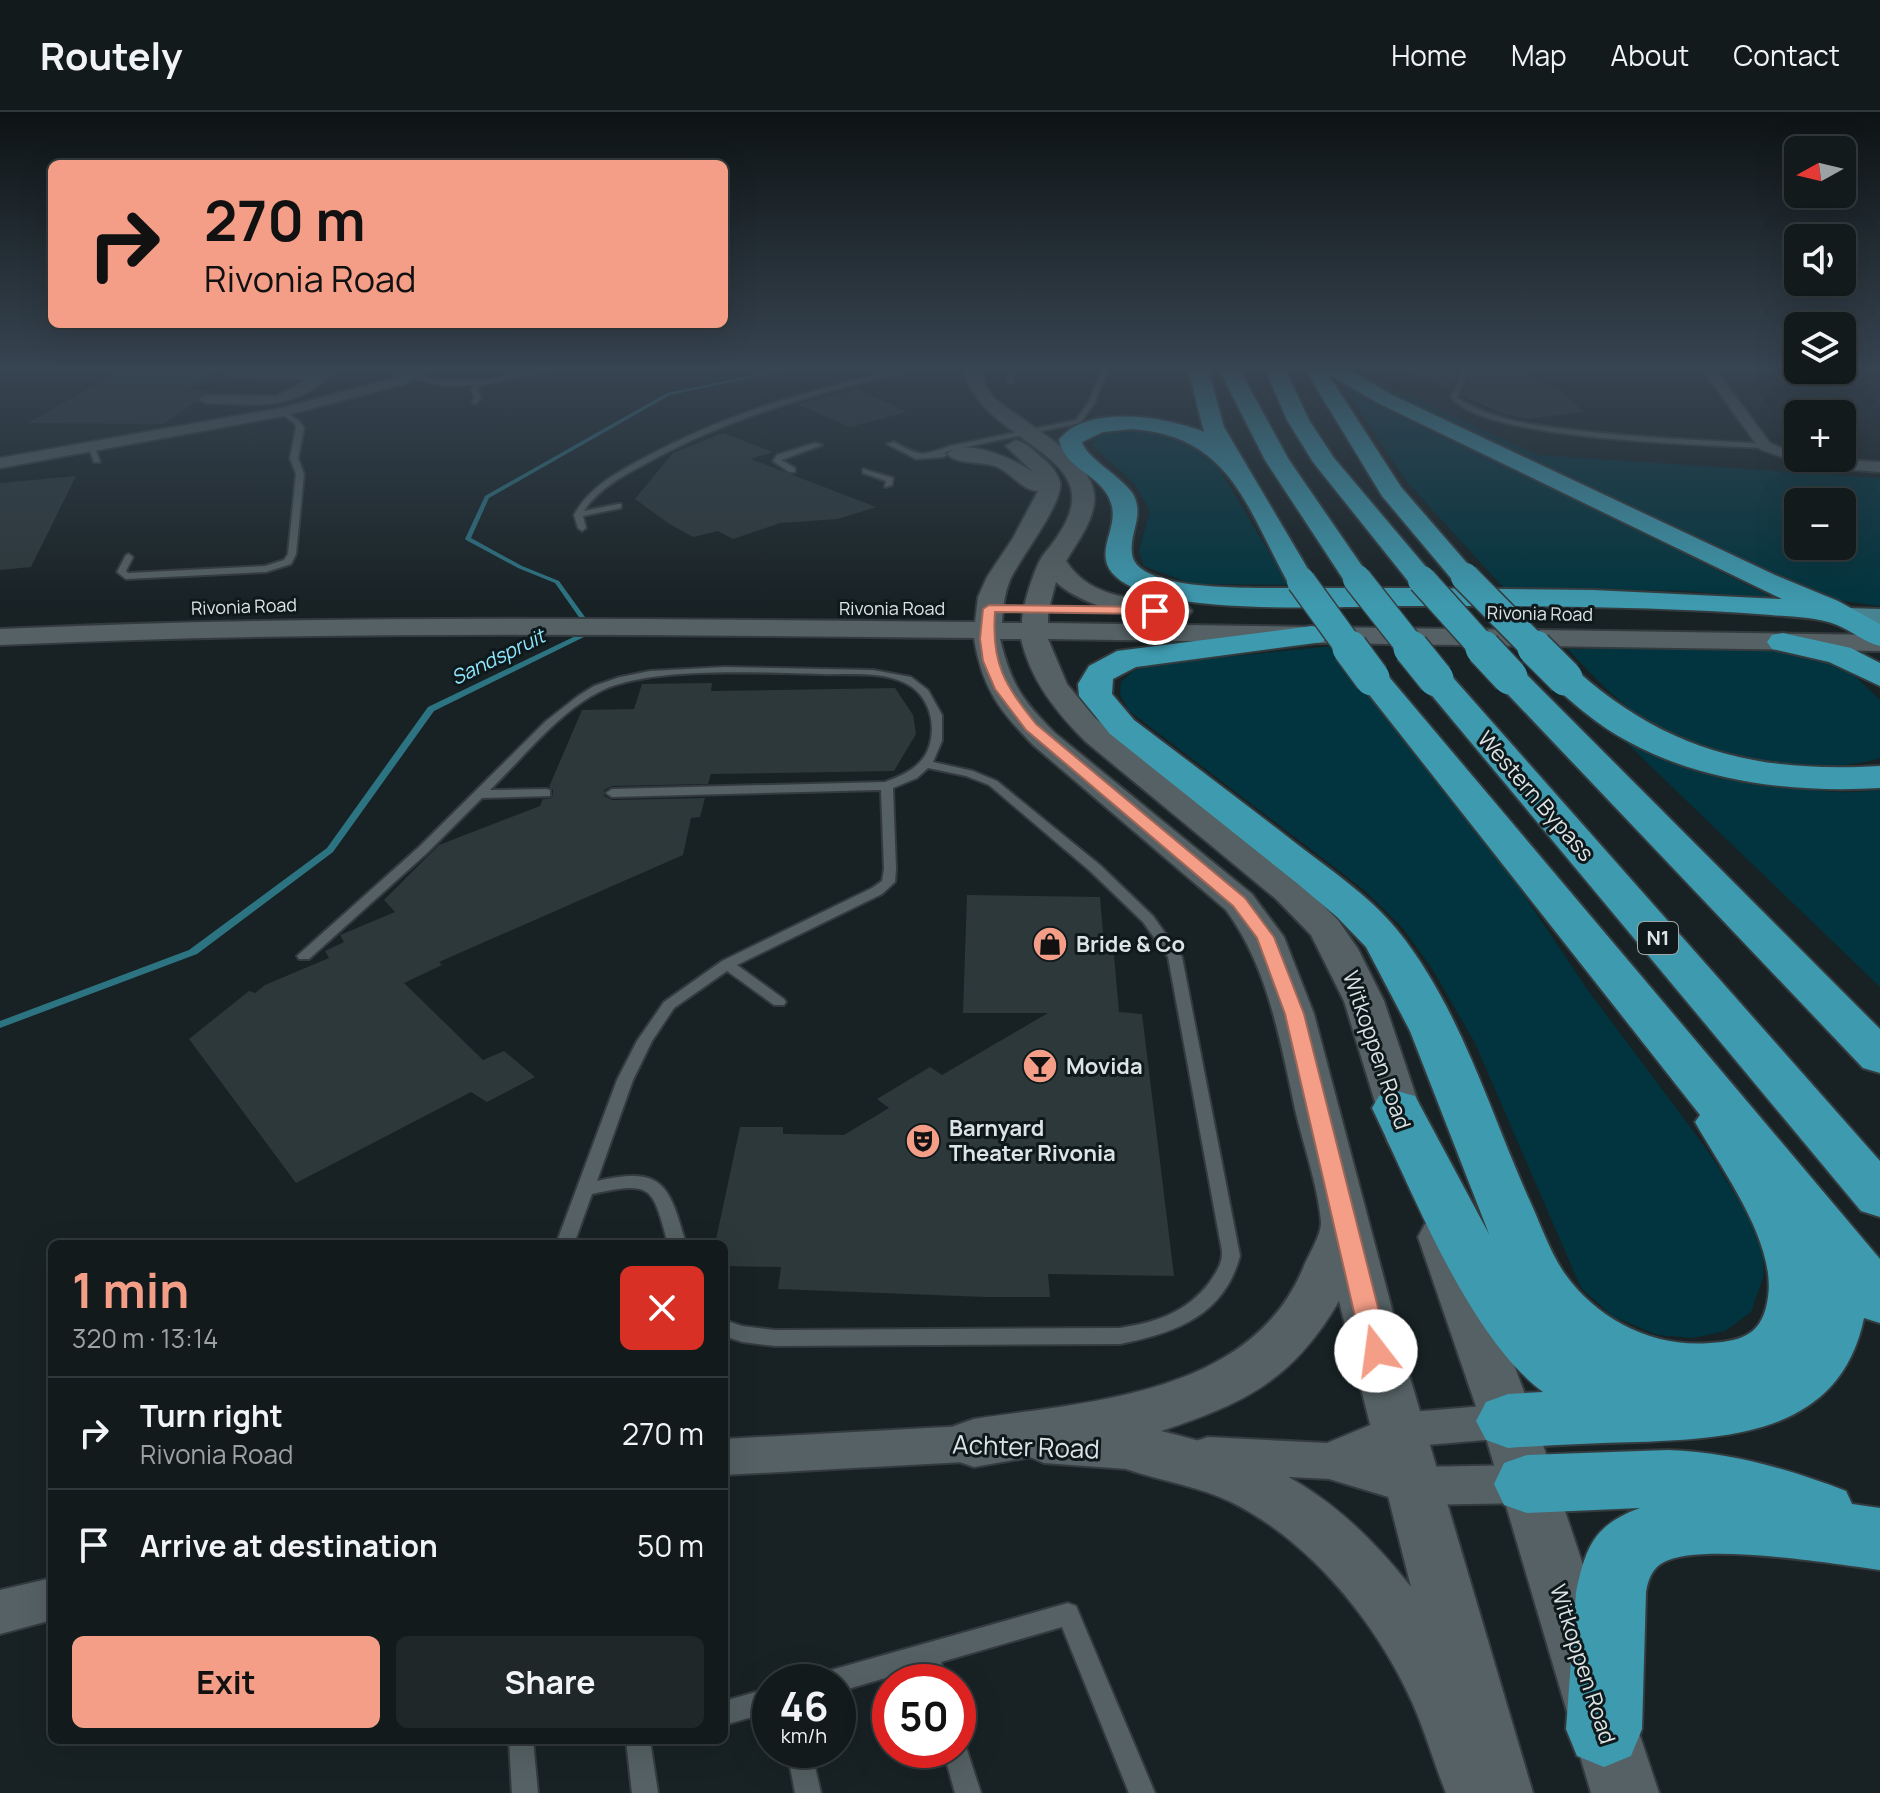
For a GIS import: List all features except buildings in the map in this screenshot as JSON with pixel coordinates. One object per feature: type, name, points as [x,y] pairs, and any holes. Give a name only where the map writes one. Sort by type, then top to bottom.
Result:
[{"type":"highway","points":[[1072,447],[1073,453],[1115,487],[1125,503],[1127,511],[1115,556],[1118,563],[1132,576],[1166,588],[1205,595],[1569,598],[1699,603],[1800,609],[1847,617]]},
{"type":"highway","points":[[1214,447],[1233,463]]},
{"type":"highway","points":[[1225,447],[1301,581],[1372,678],[1880,1300]]},
{"type":"highway","name":"Western Bypass","points":[[1270,447],[1357,579],[1436,679],[1880,1197]]},
{"type":"highway","points":[[1316,447],[1422,580],[1510,677],[1880,1057]]},
{"type":"highway","points":[[1364,447],[1391,491],[1465,577],[1565,678],[1623,724],[1696,755],[1780,776],[1823,780],[1880,777]]},
{"type":"highway","points":[[1485,447],[1847,617],[1880,637]]},
{"type":"highway","points":[[1312,635],[1128,658],[1100,673],[1094,684],[1096,696],[1122,727],[1303,867],[1352,908],[1381,938],[1429,1019],[1514,1226],[1545,1291],[1585,1333],[1610,1348],[1644,1362],[1691,1370],[1744,1366],[1772,1350],[1788,1334],[1795,1318],[1800,1278],[1792,1245],[1684,1059]]},
{"type":"highway","points":[[1783,642],[1840,655],[1880,676]]},
{"type":"highway","points":[[1397,1108],[1489,1288],[1526,1342],[1564,1376],[1600,1395],[1643,1407],[1702,1412]]},
{"type":"highway","points":[[1508,1421],[1702,1412],[1752,1405],[1788,1387],[1817,1358],[1828,1340],[1837,1310],[1832,1280],[1820,1254],[1721,1122]]},
{"type":"highway","points":[[1527,1484],[1631,1479],[1693,1480],[1810,1508],[1880,1537]]},
{"type":"highway","points":[[1604,1729],[1606,1655],[1614,1579],[1621,1557],[1634,1543],[1674,1526],[1711,1524],[1880,1537]]},
{"type":"main road","points":[[1029,447],[1032,458],[1049,480],[1047,499],[999,577],[988,619],[988,652],[996,678],[1031,727],[1239,902],[1258,926],[1280,970],[1294,1014],[1344,1228],[1499,1793]]},
{"type":"main road","points":[[1033,619],[1053,559],[1079,517],[1084,489],[1066,464],[1042,447]]},
{"type":"main road","points":[[957,454],[995,458],[1012,464],[1047,499]]},
{"type":"main road","points":[[1053,559],[1063,578],[1086,594],[1116,603],[1179,611]]},
{"type":"main road","name":"Rivonia Road","points":[[0,619],[281,606],[468,615],[673,617],[1033,619],[1179,611],[1880,618]]},
{"type":"main road","name":"Rivonia Road","points":[[0,637],[468,615]]},
{"type":"main road","name":"Rivonia Road","points":[[673,617],[872,629],[988,619]]},
{"type":"main road","name":"Rivonia Road","points":[[1033,619],[1145,632],[1880,643]]},
{"type":"main road","name":"Witkoppen Road","points":[[1033,619],[1039,657],[1065,703],[1102,741],[1271,877],[1323,925],[1340,949],[1353,976],[1508,1421],[1625,1793]]},
{"type":"main road","points":[[872,629],[941,643],[996,678]]},
{"type":"main road","points":[[1050,681],[1055,660],[1072,646],[1096,638],[1145,632]]},
{"type":"main road","points":[[974,1443],[1157,1411],[1235,1381],[1259,1364],[1291,1333],[1332,1265],[1344,1228]]},
{"type":"main road","points":[[1146,1452],[1202,1464],[1257,1486],[1301,1513],[1336,1542],[1417,1646],[1432,1673],[1480,1793]]},
{"type":"street","points":[[0,463],[94,453],[116,447]]},
{"type":"street","points":[[1769,447],[1801,460],[1880,467]]},
{"type":"street","points":[[1407,1458],[1508,1421]]},
{"type":"street","name":"Achter Road","points":[[728,1457],[974,1443],[1329,1461],[1407,1458]]},
{"type":"street","points":[[1407,1458],[1527,1484]]},
{"type":"street","name":"Achter Road","points":[[1329,1461],[1407,1458]]},
{"type":"street","points":[[0,1612],[48,1600]]},
{"type":"lane","points":[[129,557],[121,572],[135,576],[266,569],[288,562],[292,554],[300,474],[294,458],[296,447]]},
{"type":"lane","points":[[582,528],[578,515],[582,505],[615,478],[670,447]]},
{"type":"lane","points":[[792,470],[777,461],[780,457],[810,447]]},
{"type":"lane","points":[[898,447],[916,457],[957,454],[982,447]]},
{"type":"lane","points":[[934,455],[970,447]]},
{"type":"lane","points":[[866,471],[890,480],[888,485]]},
{"type":"lane","points":[[578,515],[618,506]]},
{"type":"lane","points":[[304,956],[423,850],[569,709],[612,682],[663,673],[859,672],[902,677],[924,691],[934,704],[939,722],[938,734],[925,764],[916,773],[887,786],[612,793]]},
{"type":"lane","points":[[728,1329],[775,1338],[1120,1336],[1177,1321],[1196,1309],[1227,1271],[1231,1256],[1175,957],[1163,936],[1095,868],[993,783],[969,773],[925,764]]},
{"type":"lane","points":[[567,1240],[612,1112],[645,1041],[669,1005],[727,964],[877,891],[888,882],[887,786]]},
{"type":"lane","points":[[479,794],[546,793]]},
{"type":"lane","points":[[727,964],[779,1002]]},
{"type":"lane","points":[[587,1189],[626,1180],[650,1184],[666,1201],[676,1240]]},
{"type":"lane","points":[[856,1675],[1068,1614],[1142,1793]]},
{"type":"lane","points":[[927,1655],[930,1664]]},
{"type":"lane","points":[[728,1712],[752,1705]]},
{"type":"lane","points":[[521,1744],[525,1793]]},
{"type":"lane","points":[[639,1744],[645,1793]]},
{"type":"lane","points":[[803,1768],[808,1793]]},
{"type":"lane","points":[[960,1768],[968,1793]]},
{"type":"shaded area","points":[[1095,447],[1206,447],[1289,585],[1192,584],[1144,566],[1139,551],[1150,511],[1134,483]]},
{"type":"shaded area","points":[[1384,447],[1470,447],[1775,599],[1686,591],[1503,587],[1407,482]]},
{"type":"shaded area","points":[[1497,447],[1522,447],[1538,455],[1880,478],[1880,606],[1821,598]]},
{"type":"shaded area","points":[[1334,646],[1479,828],[1587,989],[1708,1151],[1762,1237],[1764,1275],[1751,1312],[1725,1331],[1693,1338],[1657,1335],[1612,1316],[1581,1288],[1475,1043],[1433,970],[1402,927],[1363,889],[1128,710],[1120,694],[1121,682],[1133,671],[1152,664]]},
{"type":"shaded area","points":[[1568,649],[1792,649],[1834,663],[1854,675],[1880,700],[1880,758],[1853,764],[1792,765],[1727,754],[1696,744],[1633,712]]},
{"type":"shaded area","points":[[1607,724],[1706,761],[1778,783],[1813,790],[1848,792],[1880,789],[1880,987]]},
{"type":"waterway","name":"Sandspruit","points":[[0,1025],[193,952],[330,850],[431,709],[592,631],[557,582],[520,567],[468,539],[487,497],[575,447]]},
{"type":"place","name":"Bride & Co","points":[[1050,944]]},
{"type":"place","name":"Movida","points":[[1040,1066]]},
{"type":"place","name":"Barnyard Theater Rivonia","points":[[923,1141]]},
{"type":"route","points":[[1155,611],[989,609],[987,639],[990,661],[1002,689],[1031,727],[1239,902],[1265,937],[1280,970],[1294,1014],[1376,1351]]}]
